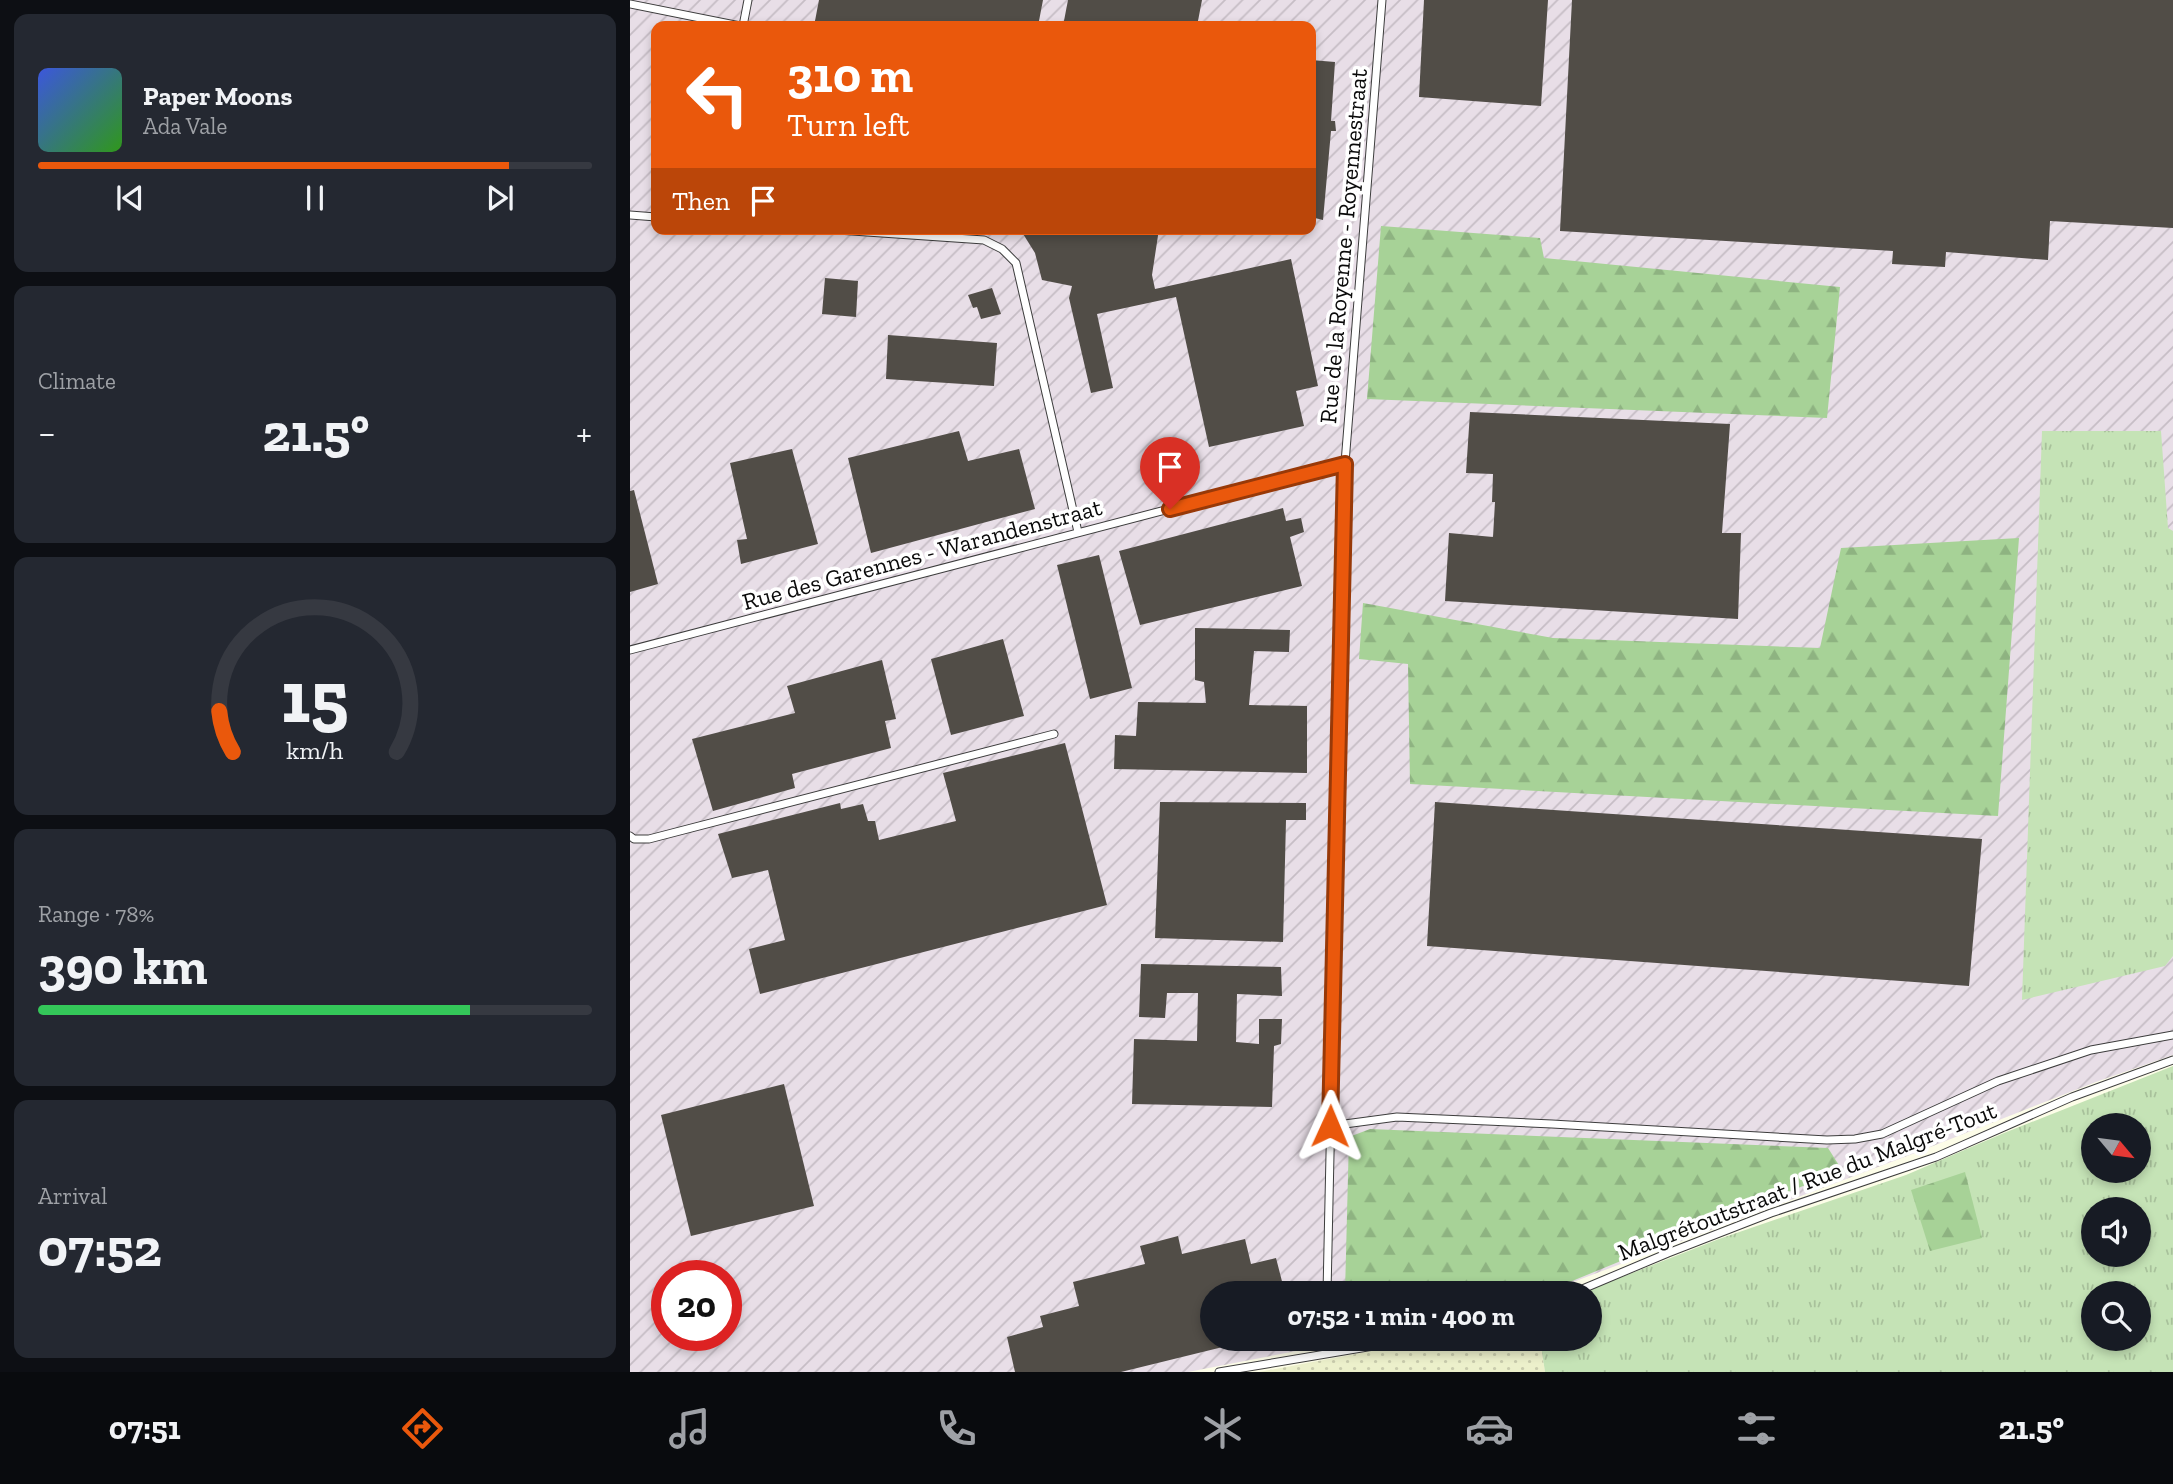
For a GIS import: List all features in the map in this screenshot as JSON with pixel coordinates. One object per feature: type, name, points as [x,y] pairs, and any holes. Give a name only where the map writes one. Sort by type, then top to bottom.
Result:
[{"type":"lane","points":[[743,21],[748,0]]},
{"type":"lane","name":"Rue de la Royenne - Royennestraat","points":[[1327,1281],[1345,464],[1382,0]]},
{"type":"lane","points":[[630,4],[717,21]]},
{"type":"lane","points":[[630,215],[651,217]]},
{"type":"lane","points":[[911,235],[984,240],[1002,249],[1016,263],[1078,532]]},
{"type":"lane","name":"Rue des Garennes - Warandenstraat","points":[[630,650],[1345,464]]},
{"type":"lane","points":[[630,836],[634,839],[649,839],[1054,734]]},
{"type":"lane","points":[[1330,1126],[1397,1117],[1827,1140],[1855,1139],[1882,1134],[1998,1081],[2033,1068],[2091,1050],[2173,1035]]},
{"type":"lane","name":"Malgrétoutstraat / Rue du Malgré-Tout","points":[[1602,1281],[1772,1213],[1936,1157],[2072,1097],[2173,1060]]},
{"type":"lane","points":[[1219,1372],[1339,1351]]},
{"type":"shaded area","points":[[630,0],[2173,0],[2173,1055],[1576,1281],[1200,1281],[1200,1351],[1296,1351],[1188,1372],[630,1372]]},
{"type":"green space","points":[[1381,226],[1540,238],[1544,258],[1840,287],[1827,418],[1367,399]]},
{"type":"green space","points":[[2042,431],[2161,431],[2168,528],[2173,531],[2173,956],[2165,966],[2022,1000]]},
{"type":"green space","points":[[2019,538],[1998,816],[1410,784],[1408,664],[1359,659],[1363,603],[1553,638],[1820,648],[1841,548]]},
{"type":"green space","points":[[2173,1066],[2173,1372],[1545,1372],[1542,1351],[1602,1351],[1602,1285],[1719,1239],[1906,1175]]},
{"type":"green space","points":[[1370,1129],[1828,1148],[1842,1170],[1572,1281],[1345,1281],[1349,1137]]},
{"type":"green space","points":[[1965,1172],[1982,1238],[1930,1251],[1911,1190]]},
{"type":"green space","points":[[1372,1351],[1542,1351],[1545,1372],[1259,1372]]},
{"type":"building","points":[[819,0],[1043,0],[1039,21],[815,21]]},
{"type":"building","points":[[1068,0],[1202,0],[1198,21],[1064,21]]},
{"type":"building","points":[[1424,0],[1548,0],[1541,106],[1419,97]]},
{"type":"building","points":[[1572,0],[2173,0],[2173,228],[2050,221],[2048,260],[1946,252],[1945,267],[1892,264],[1893,251],[1560,231]]},
{"type":"building","points":[[1316,60],[1335,62],[1331,121],[1335,121],[1336,131],[1331,131],[1323,220],[1316,218]]},
{"type":"building","points":[[1024,235],[1158,235],[1152,275],[1155,289],[1291,259],[1318,386],[1296,391],[1304,426],[1209,447],[1176,297],[1097,314],[1113,388],[1091,393],[1069,298],[1072,286],[1042,280],[1035,253]]},
{"type":"building","points":[[825,278],[858,281],[856,317],[822,314]]},
{"type":"building","points":[[992,288],[1001,314],[981,319],[977,307],[973,308],[968,295]]},
{"type":"building","points":[[888,335],[997,343],[994,386],[886,379]]},
{"type":"building","points":[[1470,412],[1730,424],[1722,533],[1741,533],[1738,619],[1445,601],[1449,533],[1493,537],[1493,474],[1466,473]]},
{"type":"building","points":[[959,431],[968,461],[1019,449],[1035,509],[871,553],[848,458]]},
{"type":"building","points":[[792,449],[818,544],[741,564],[737,540],[747,539],[730,463]]},
{"type":"building","points":[[634,490],[658,584],[630,592],[630,491]]},
{"type":"building","points":[[1283,508],[1286,521],[1301,518],[1304,532],[1290,537],[1302,586],[1140,625],[1119,551]]},
{"type":"building","points":[[1099,555],[1132,688],[1090,699],[1057,565]]},
{"type":"building","points":[[1195,628],[1290,630],[1289,652],[1254,651],[1249,705],[1307,706],[1307,773],[1114,769],[1115,735],[1136,736],[1138,702],[1206,703],[1204,682],[1195,680]]},
{"type":"building","points":[[1003,639],[1024,716],[951,735],[931,659]]},
{"type":"building","points":[[882,660],[896,719],[885,721],[891,748],[792,774],[795,788],[713,811],[692,739],[795,713],[787,686]]},
{"type":"building","points":[[1065,743],[1107,905],[760,994],[749,949],[785,940],[768,870],[732,878],[718,834],[840,803],[841,809],[863,804],[868,821],[875,821],[879,840],[956,821],[943,773]]},
{"type":"building","points":[[1160,802],[1306,803],[1306,820],[1286,820],[1283,942],[1155,938]]},
{"type":"building","points":[[1435,802],[1982,839],[1969,986],[1427,946]]},
{"type":"building","points":[[1141,964],[1281,967],[1282,996],[1237,994],[1236,1042],[1259,1044],[1259,1019],[1282,1019],[1281,1044],[1274,1046],[1272,1107],[1132,1104],[1134,1039],[1197,1041],[1198,993],[1167,993],[1165,1018],[1139,1017]]},
{"type":"building","points":[[784,1084],[814,1206],[691,1236],[661,1115]]},
{"type":"building","points":[[1178,1236],[1182,1254],[1245,1239],[1251,1264],[1276,1258],[1282,1281],[1200,1281],[1200,1351],[1206,1351],[1121,1372],[1015,1372],[1007,1337],[1043,1327],[1040,1316],[1079,1306],[1073,1282],[1145,1264],[1140,1246]]},
{"type":"route","points":[[1170,509],[1345,464],[1330,1126]]}]
